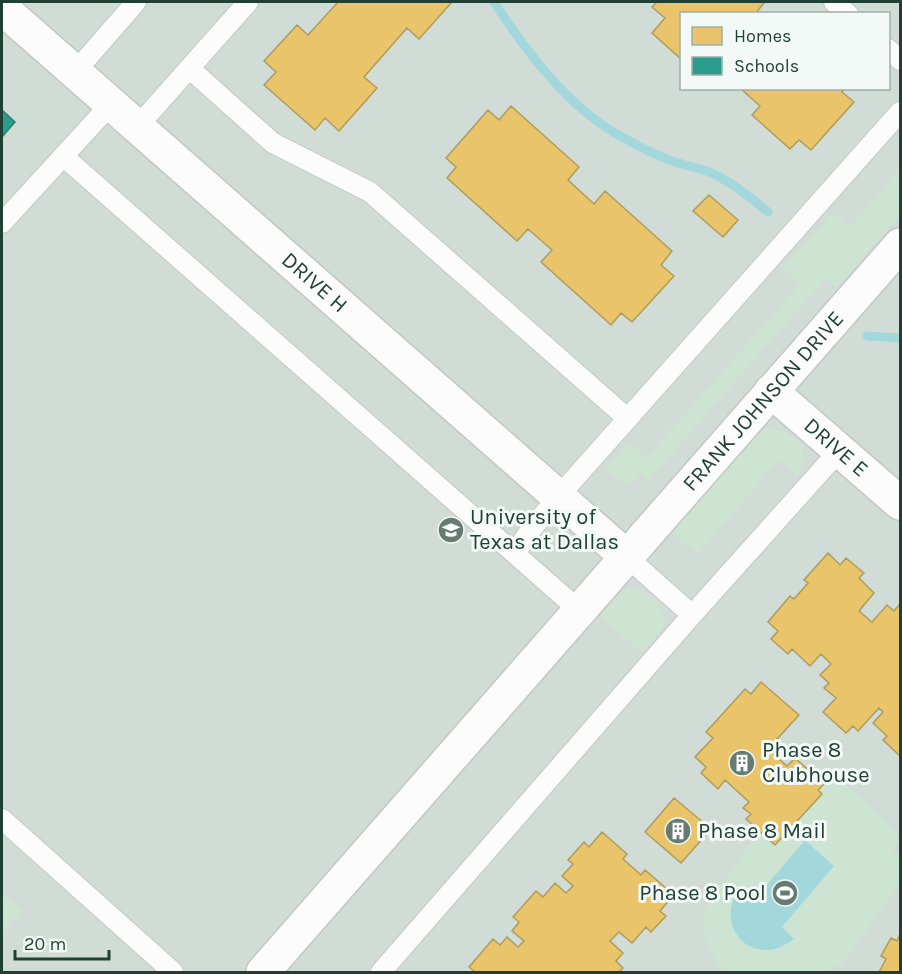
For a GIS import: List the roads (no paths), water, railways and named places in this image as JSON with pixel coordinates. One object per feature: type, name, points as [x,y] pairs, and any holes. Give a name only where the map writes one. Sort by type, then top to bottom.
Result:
[{"type":"street","name":"DRIVE H","points":[[2,8],[627,557]]},
{"type":"street","name":"FRANK JOHNSON DRIVE","points":[[263,972],[581,612],[900,245]]},
{"type":"street","name":"DRIVE E","points":[[771,391],[900,503]]},
{"type":"lane","points":[[137,127],[248,2]]},
{"type":"lane","points":[[834,2],[846,12]]},
{"type":"lane","points":[[75,72],[126,5]]},
{"type":"lane","points":[[189,68],[273,143],[370,192],[628,419]]},
{"type":"lane","points":[[2,223],[111,104]]},
{"type":"lane","points":[[515,554],[529,531],[558,497],[900,112]]},
{"type":"lane","points":[[63,156],[581,612]]},
{"type":"lane","points":[[381,972],[692,615],[840,450]]},
{"type":"lane","points":[[627,557],[692,615]]},
{"type":"lane","points":[[2,819],[173,972]]},
{"type":"water","name":"Phase 8 Pool","points":[[805,840],[834,866],[782,927],[794,939],[772,950],[756,949],[747,945],[734,930],[731,920],[733,900],[739,890],[753,901]]},
{"type":"waterway","points":[[494,2],[534,59],[566,94],[602,125],[659,156],[707,171],[723,179],[768,212]]},
{"type":"waterway","points":[[867,336],[900,338]]},
{"type":"place","name":"University of Texas at Dallas","points":[[451,530]]},
{"type":"place","name":"Phase 8 Clubhouse","points":[[742,763]]},
{"type":"place","name":"Phase 8 Mail","points":[[678,831]]},
{"type":"place","name":"Phase 8 Pool","points":[[785,893]]}]
